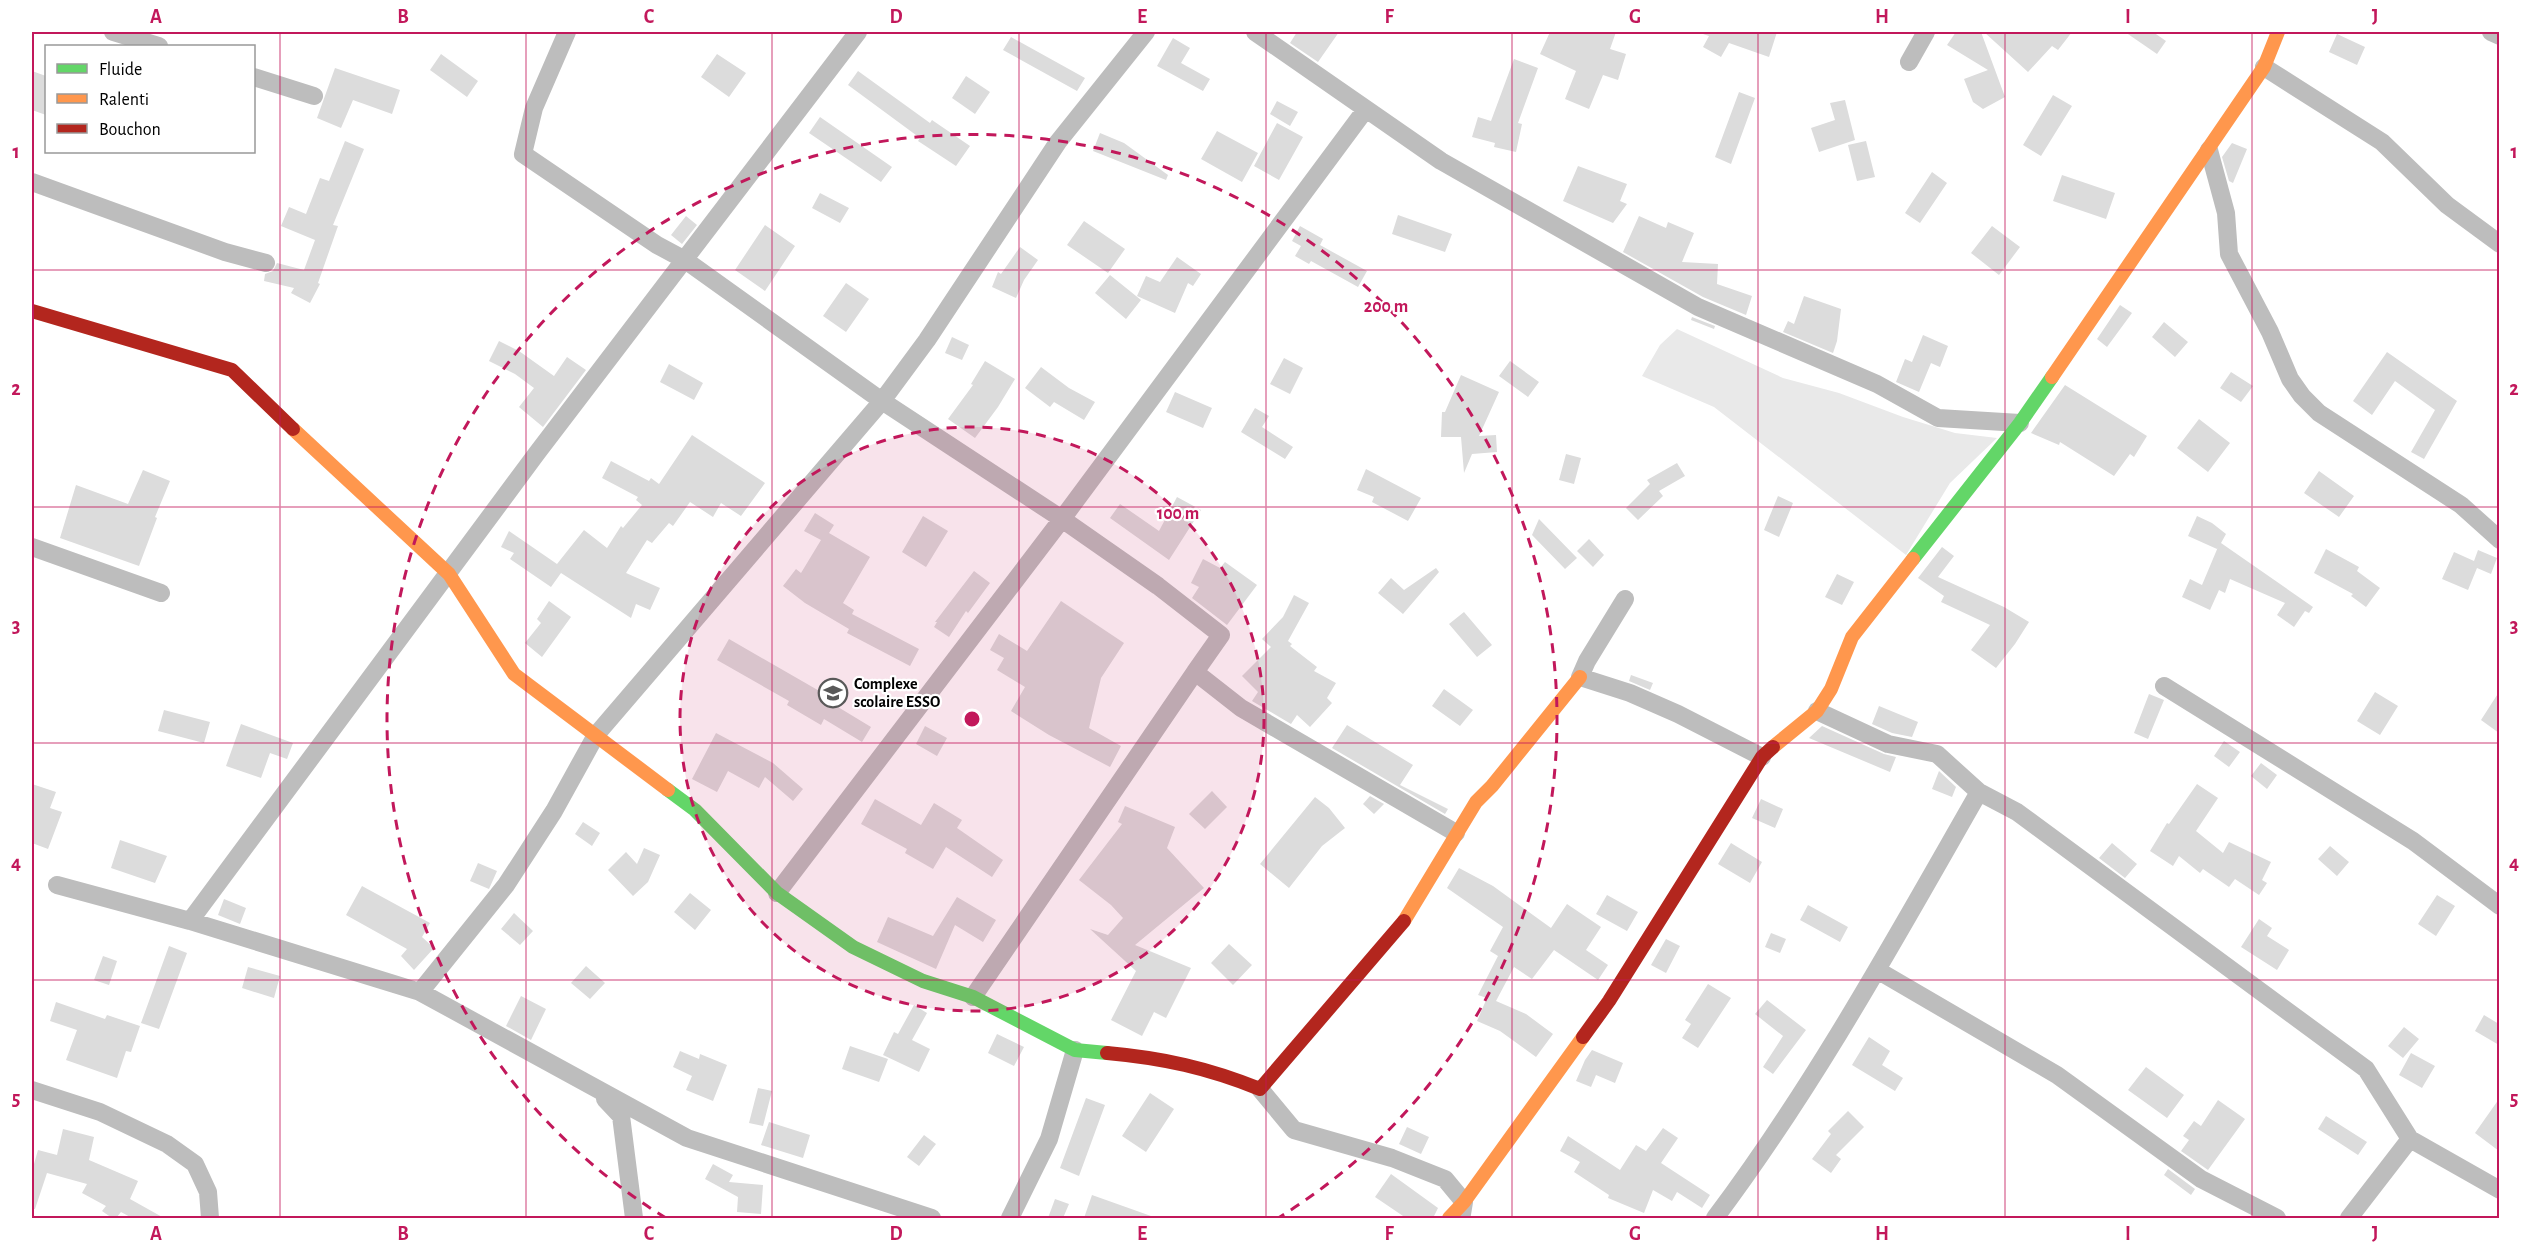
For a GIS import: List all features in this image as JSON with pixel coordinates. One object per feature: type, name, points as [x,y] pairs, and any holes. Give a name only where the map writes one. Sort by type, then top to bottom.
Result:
[{"type":"street","points":[[113,32],[156,45]]},
{"type":"street","points":[[567,32],[534,108],[523,154],[619,220],[685,260],[882,401],[1062,519],[1158,586],[1221,635],[973,997]]},
{"type":"street","points":[[190,921],[537,453],[858,32]]},
{"type":"street","points":[[420,992],[506,885],[554,812],[596,735],[882,401],[927,340],[1058,142],[1146,32]]},
{"type":"street","points":[[1255,32],[1441,161],[1698,307],[1877,384],[1938,418],[2020,423]]},
{"type":"street","points":[[1909,62],[1926,32]]},
{"type":"street","points":[[1449,1218],[1462,1210],[1609,1001],[1762,757],[1817,711],[1831,689],[1852,637],[2020,423],[2264,67],[2278,32]]},
{"type":"street","points":[[2491,32],[2499,36]]},
{"type":"street","points":[[2264,67],[2382,141],[2447,206],[2499,244]]},
{"type":"street","points":[[255,77],[314,96]]},
{"type":"street","points":[[777,893],[1062,519],[1366,109]]},
{"type":"street","points":[[2209,150],[2226,213],[2229,254],[2270,332],[2290,379],[2302,396],[2319,412],[2462,505],[2499,540]]},
{"type":"street","points":[[32,182],[225,252],[266,263]]},
{"type":"street","points":[[32,311],[232,370],[332,468],[449,574],[514,674],[695,810],[777,893],[853,946],[923,981],[973,997],[1075,1050],[1156,1057],[1223,1074],[1260,1089],[1294,1130],[1392,1158],[1445,1179],[1462,1210]]},
{"type":"street","points":[[32,547],[161,593]]},
{"type":"street","points":[[1260,1089],[1405,920],[1476,802],[1492,786],[1580,677],[1587,661],[1625,599]]},
{"type":"street","points":[[1195,672],[1241,708],[1456,833]]},
{"type":"street","points":[[1580,677],[1650,702],[1762,757]]},
{"type":"street","points":[[2164,686],[2413,841],[2499,906]]},
{"type":"street","points":[[1817,711],[1888,744],[1937,754],[1979,792],[2017,812],[2366,1069],[2410,1139],[2499,1190]]},
{"type":"street","points":[[1715,1218],[1763,1155],[1877,970],[1979,792]]},
{"type":"street","points":[[57,885],[190,921],[420,992],[687,1138],[932,1218]]},
{"type":"street","points":[[1877,970],[2057,1075],[2201,1179],[2277,1218]]},
{"type":"street","points":[[1010,1218],[1049,1139],[1075,1050]]},
{"type":"street","points":[[32,1090],[100,1112],[167,1144],[195,1164],[208,1192],[210,1218]]},
{"type":"street","points":[[598,1091],[621,1116],[634,1218]]},
{"type":"street","points":[[2349,1218],[2410,1139]]},
{"type":"shaded area","points":[[1677,329],[1783,378],[1839,393],[1903,417],[1955,433],[1997,438],[1950,483],[1906,555],[1714,407],[1642,376],[1660,345]]},
{"type":"building","points":[[1297,32],[1339,32],[1318,62],[1290,43]]},
{"type":"building","points":[[1550,32],[1616,32],[1610,49],[1626,54],[1618,80],[1603,75],[1589,109],[1565,99],[1576,71],[1540,54]]},
{"type":"building","points":[[1703,32],[1777,32],[1769,57],[1729,43],[1721,57],[1703,47],[1709,36]]},
{"type":"building","points":[[1956,32],[1981,32],[2005,97],[1983,109],[1973,102],[1964,79],[1988,70],[1947,45]]},
{"type":"building","points":[[1984,32],[2072,32],[2058,50],[2052,46],[2028,72]]},
{"type":"building","points":[[2125,32],[2153,32],[2166,41],[2157,54]]},
{"type":"building","points":[[2337,34],[2365,47],[2357,65],[2329,52]]},
{"type":"building","points":[[1011,37],[1085,78],[1077,91],[1003,50]]},
{"type":"building","points":[[1173,38],[1190,48],[1181,63],[1210,79],[1203,91],[1157,66]]},
{"type":"building","points":[[441,54],[478,81],[467,97],[430,70]]},
{"type":"building","points":[[717,54],[746,73],[729,97],[701,77]]},
{"type":"building","points":[[1514,59],[1538,68],[1518,123],[1522,124],[1516,152],[1494,147],[1495,143],[1472,137],[1478,117],[1491,121]]},
{"type":"building","points":[[335,68],[400,90],[392,114],[353,100],[341,128],[317,118]]},
{"type":"building","points":[[32,71],[45,76],[45,115],[32,110]]},
{"type":"building","points":[[858,71],[930,123],[932,120],[970,146],[956,166],[918,141],[920,138],[848,85]]},
{"type":"building","points":[[966,76],[990,92],[975,114],[952,98]]},
{"type":"building","points":[[1739,92],[1755,98],[1731,164],[1715,157]]},
{"type":"building","points":[[2053,95],[2072,106],[2041,156],[2023,145]]},
{"type":"building","points":[[1845,100],[1855,140],[1819,152],[1811,128],[1835,120],[1830,103]]},
{"type":"building","points":[[1277,101],[1298,112],[1290,126],[1270,114]]},
{"type":"building","points":[[820,117],[892,167],[881,182],[809,133]]},
{"type":"building","points":[[1277,123],[1303,137],[1279,180],[1254,166]]},
{"type":"building","points":[[1217,131],[1258,153],[1242,182],[1201,159]]},
{"type":"building","points":[[1100,133],[1124,143],[1168,175],[1166,180],[1093,151]]},
{"type":"building","points":[[345,141],[364,149],[333,225],[338,226],[318,283],[320,284],[310,303],[291,293],[294,288],[264,281],[265,274],[273,271],[277,263],[304,270],[315,240],[281,226],[289,207],[306,214],[320,178],[329,181]]},
{"type":"building","points":[[1866,141],[1875,177],[1857,181],[1848,145]]},
{"type":"building","points":[[2232,143],[2247,149],[2233,183],[2229,181],[2222,157]]},
{"type":"building","points":[[1578,166],[1627,184],[1620,201],[1627,204],[1613,223],[1563,201]]},
{"type":"building","points":[[1932,172],[1947,183],[1920,223],[1905,213]]},
{"type":"building","points":[[2062,175],[2115,193],[2106,219],[2053,201]]},
{"type":"building","points":[[820,193],[849,208],[840,223],[812,208]]},
{"type":"building","points":[[1398,215],[1452,234],[1445,252],[1392,234]]},
{"type":"building","points":[[686,216],[697,225],[682,244],[671,235]]},
{"type":"building","points":[[1639,216],[1666,228],[1668,222],[1694,233],[1682,262],[1718,264],[1717,284],[1752,296],[1746,315],[1703,297],[1623,252]]},
{"type":"building","points":[[1084,221],[1125,249],[1108,273],[1067,245]]},
{"type":"building","points":[[765,225],[795,246],[765,291],[735,270]]},
{"type":"building","points":[[1300,226],[1323,239],[1320,245],[1367,271],[1358,287],[1311,261],[1309,264],[1295,256],[1301,246],[1292,241]]},
{"type":"building","points":[[1992,226],[2020,247],[1999,275],[1971,253]]},
{"type":"building","points":[[1020,247],[1038,260],[1024,280],[1016,298],[992,287],[998,272],[1001,274]]},
{"type":"building","points":[[1177,257],[1201,274],[1193,286],[1188,283],[1175,313],[1137,296],[1146,276],[1160,282]]},
{"type":"building","points":[[1110,275],[1141,300],[1126,319],[1095,293]]},
{"type":"building","points":[[846,283],[869,299],[846,332],[823,316]]},
{"type":"building","points":[[1804,296],[1841,309],[1833,353],[1783,332],[1788,321],[1794,324]]},
{"type":"building","points":[[2120,305],[2132,313],[2107,347],[2097,339]]},
{"type":"building","points":[[1692,317],[1715,326],[1714,329],[1691,320]]},
{"type":"building","points":[[2164,322],[2188,342],[2175,357],[2152,337]]},
{"type":"building","points":[[1923,335],[1948,346],[1940,367],[1931,363],[1919,392],[1896,382],[1905,359],[1912,362]]},
{"type":"building","points":[[952,337],[969,345],[962,360],[945,353]]},
{"type":"building","points":[[499,341],[519,351],[554,376],[567,357],[586,370],[543,427],[519,407],[534,388],[515,374],[489,361]]},
{"type":"building","points":[[2387,352],[2457,401],[2424,459],[2411,452],[2435,410],[2395,381],[2372,415],[2353,401]]},
{"type":"building","points":[[1284,358],[1303,368],[1290,394],[1270,384]]},
{"type":"building","points":[[985,361],[1015,379],[975,438],[948,419],[973,385],[971,384]]},
{"type":"building","points":[[1510,361],[1539,382],[1528,397],[1499,376]]},
{"type":"building","points":[[669,364],[703,383],[694,400],[660,382]]},
{"type":"building","points":[[1041,367],[1069,388],[1095,402],[1084,420],[1054,402],[1050,407],[1025,388]]},
{"type":"building","points":[[2231,372],[2253,386],[2241,402],[2220,388]]},
{"type":"building","points":[[1461,375],[1499,392],[1479,436],[1496,435],[1497,452],[1472,454],[1464,473],[1461,437],[1441,437],[1442,412],[1445,412]]},
{"type":"building","points":[[2065,385],[2147,436],[2134,457],[2130,454],[2114,476],[2060,442],[2059,445],[2031,433]]},
{"type":"building","points":[[1175,392],[1212,408],[1203,428],[1166,412]]},
{"type":"building","points":[[1255,408],[1269,416],[1262,427],[1293,447],[1285,459],[1241,432]]},
{"type":"building","points":[[2199,419],[2230,443],[2208,472],[2177,448]]},
{"type":"building","points":[[692,435],[765,483],[741,516],[721,503],[713,517],[690,502],[673,526],[669,523],[652,543],[647,540],[626,573],[660,588],[650,610],[636,604],[631,618],[561,573],[551,587],[510,559],[514,553],[501,547],[509,531],[557,564],[584,530],[607,548],[621,526],[623,528],[642,505],[636,500],[638,497],[602,478],[611,461],[649,481],[651,478],[659,484]]},
{"type":"building","points":[[1566,454],[1581,458],[1574,484],[1559,480]]},
{"type":"building","points":[[1677,463],[1685,476],[1659,491],[1663,496],[1638,520],[1626,508],[1650,484],[1647,480]]},
{"type":"building","points":[[1366,469],[1421,498],[1408,521],[1372,502],[1374,497],[1357,490]]},
{"type":"building","points":[[143,470],[170,481],[139,566],[60,538],[76,485],[128,504]]},
{"type":"building","points":[[2319,471],[2354,496],[2339,517],[2304,493]]},
{"type":"building","points":[[1778,496],[1793,503],[1779,537],[1764,530]]},
{"type":"building","points":[[1177,497],[1201,510],[1169,560],[1110,518],[1120,504],[1159,531]]},
{"type":"building","points":[[815,513],[834,525],[829,533],[870,557],[843,603],[854,610],[852,614],[919,649],[910,666],[847,633],[849,629],[805,603],[783,586],[796,569],[801,573],[821,540],[804,531]]},
{"type":"building","points":[[923,516],[948,531],[926,567],[902,552]]},
{"type":"building","points":[[2197,516],[2212,523],[2226,534],[2221,543],[2313,607],[2309,613],[2305,611],[2294,627],[2277,615],[2285,603],[2230,579],[2225,593],[2219,590],[2210,610],[2182,597],[2190,579],[2202,585],[2218,547],[2217,549],[2188,536]]},
{"type":"building","points":[[1539,519],[1577,558],[1565,569],[1532,535]]},
{"type":"building","points":[[1589,539],[1604,555],[1593,567],[1577,551]]},
{"type":"building","points":[[1942,547],[1954,556],[1938,577],[2004,607],[2029,622],[1996,668],[1971,650],[1990,625],[1941,602],[1944,596],[1918,578]]},
{"type":"building","points":[[2326,549],[2359,567],[2357,571],[2380,588],[2366,607],[2351,596],[2353,594],[2314,573]]},
{"type":"building","points":[[2478,550],[2497,558],[2491,574],[2477,568],[2468,590],[2442,579],[2454,552],[2474,561]]},
{"type":"building","points":[[1203,559],[1220,568],[1225,562],[1257,585],[1227,625],[1192,598],[1199,587],[1191,583]]},
{"type":"building","points":[[1436,568],[1439,572],[1403,614],[1378,593],[1391,578],[1404,590]]},
{"type":"building","points":[[974,571],[990,583],[968,613],[966,611],[949,637],[934,627],[937,622],[935,622]]},
{"type":"building","points":[[1837,574],[1854,582],[1842,605],[1825,597]]},
{"type":"building","points":[[1294,595],[1309,603],[1288,641],[1292,644],[1290,646],[1317,667],[1314,671],[1336,683],[1327,698],[1332,703],[1310,727],[1297,715],[1291,724],[1252,701],[1258,692],[1242,676],[1271,647],[1262,639],[1283,617]]},
{"type":"building","points":[[549,601],[571,617],[542,657],[525,643],[541,623],[537,619]]},
{"type":"building","points":[[1061,601],[1124,643],[1101,678],[1089,728],[1121,746],[1110,767],[1049,735],[1011,711],[1025,687],[997,670],[1004,658],[990,650],[999,634],[1027,651]]},
{"type":"building","points":[[1464,612],[1492,645],[1477,657],[1449,624]]},
{"type":"building","points":[[729,639],[835,700],[833,704],[871,727],[862,742],[824,719],[821,725],[787,705],[789,701],[717,660]]},
{"type":"building","points":[[1631,675],[1653,683],[1650,690],[1629,681]]},
{"type":"building","points":[[1444,689],[1473,710],[1460,726],[1432,706]]},
{"type":"building","points":[[2375,692],[2398,706],[2380,735],[2357,721]]},
{"type":"building","points":[[2499,692],[2499,733],[2481,720]]},
{"type":"building","points":[[2149,694],[2164,700],[2148,739],[2134,733]]},
{"type":"building","points":[[1879,706],[1918,722],[1912,737],[1892,733],[1872,724]]},
{"type":"building","points":[[164,710],[210,722],[204,743],[158,731]]},
{"type":"building","points":[[241,724],[293,743],[287,759],[270,753],[261,778],[226,766]]},
{"type":"building","points":[[1347,725],[1413,765],[1400,785],[1448,809],[1445,814],[1332,748]]},
{"type":"building","points":[[925,726],[947,738],[937,756],[916,744]]},
{"type":"building","points":[[1822,726],[1884,754],[1896,757],[1890,772],[1809,738]]},
{"type":"building","points":[[716,733],[773,763],[803,789],[793,801],[765,777],[759,788],[728,771],[717,792],[692,779]]},
{"type":"building","points":[[2224,741],[2240,752],[2229,767],[2214,756]]},
{"type":"building","points":[[2261,763],[2277,775],[2267,789],[2251,776]]},
{"type":"building","points":[[1939,771],[1956,787],[1952,797],[1932,789]]},
{"type":"building","points":[[32,784],[56,792],[50,808],[62,812],[48,849],[32,843]]},
{"type":"building","points":[[2197,784],[2218,798],[2196,831],[2223,853],[2229,842],[2271,862],[2262,880],[2267,883],[2259,895],[2235,879],[2229,887],[2203,869],[2200,873],[2179,856],[2173,866],[2150,851],[2167,823],[2169,824]]},
{"type":"building","points":[[1212,791],[1227,807],[1205,829],[1189,814]]},
{"type":"building","points":[[1370,796],[1384,804],[1374,814],[1363,804]]},
{"type":"building","points":[[1315,797],[1329,808],[1345,828],[1322,846],[1289,888],[1260,864]]},
{"type":"building","points":[[875,799],[921,825],[934,803],[962,820],[957,828],[1003,860],[992,877],[946,847],[933,869],[905,853],[907,849],[861,824]]},
{"type":"building","points":[[1761,799],[1783,809],[1775,828],[1752,818]]},
{"type":"building","points":[[1125,806],[1175,827],[1167,848],[1204,888],[1135,945],[1191,968],[1166,1018],[1154,1012],[1142,1036],[1111,1020],[1136,971],[1090,929],[1108,935],[1123,918],[1111,905],[1079,880],[1122,824],[1118,822]]},
{"type":"building","points":[[583,822],[600,833],[592,846],[575,834]]},
{"type":"building","points":[[120,840],[167,856],[155,883],[111,868]]},
{"type":"building","points":[[1731,843],[1762,862],[1750,883],[1718,864]]},
{"type":"building","points":[[2112,843],[2137,864],[2125,878],[2099,858]]},
{"type":"building","points":[[2330,846],[2349,862],[2337,876],[2318,859]]},
{"type":"building","points":[[644,848],[660,855],[648,882],[633,896],[608,870],[626,852],[637,864]]},
{"type":"building","points":[[478,863],[497,871],[489,889],[470,881]]},
{"type":"building","points":[[1459,868],[1493,886],[1551,928],[1567,904],[1601,927],[1586,950],[1608,965],[1598,980],[1554,950],[1532,979],[1514,967],[1496,1001],[1526,1014],[1553,1034],[1536,1057],[1500,1031],[1477,1021],[1487,998],[1478,995],[1498,956],[1490,951],[1503,927],[1447,888]]},
{"type":"building","points":[[362,886],[430,923],[422,937],[434,948],[414,970],[401,956],[407,949],[346,915]]},
{"type":"building","points":[[690,893],[711,910],[695,930],[674,912]]},
{"type":"building","points":[[1607,895],[1638,912],[1627,931],[1596,914]]},
{"type":"building","points":[[2437,895],[2455,906],[2436,936],[2418,924]]},
{"type":"building","points":[[957,897],[996,920],[983,942],[955,925],[936,969],[877,942],[888,917],[933,936]]},
{"type":"building","points":[[224,899],[246,908],[240,924],[218,915]]},
{"type":"building","points":[[1808,905],[1848,927],[1840,942],[1800,920]]},
{"type":"building","points":[[514,913],[533,931],[520,945],[501,929]]},
{"type":"building","points":[[2259,919],[2272,928],[2267,936],[2289,950],[2277,970],[2241,947]]},
{"type":"building","points":[[1771,933],[1786,939],[1780,953],[1765,947]]},
{"type":"building","points":[[1666,939],[1680,946],[1666,973],[1651,965]]},
{"type":"building","points":[[1229,944],[1252,965],[1233,985],[1211,963]]},
{"type":"building","points":[[169,946],[187,953],[159,1029],[141,1023]]},
{"type":"building","points":[[103,956],[117,961],[109,985],[94,980]]},
{"type":"building","points":[[586,966],[605,983],[590,999],[571,983]]},
{"type":"building","points":[[248,967],[280,976],[274,998],[242,988]]},
{"type":"building","points":[[1708,984],[1731,998],[1698,1048],[1682,1038],[1691,1024],[1685,1020]]},
{"type":"building","points":[[521,996],[546,1009],[531,1040],[506,1026]]},
{"type":"building","points":[[1767,1000],[1806,1030],[1773,1074],[1763,1067],[1783,1036],[1755,1014]]},
{"type":"building","points":[[56,1002],[105,1019],[107,1015],[140,1026],[131,1052],[126,1051],[117,1078],[66,1060],[77,1030],[50,1021]]},
{"type":"building","points":[[914,1005],[927,1013],[912,1040],[930,1049],[919,1072],[883,1055],[894,1032],[898,1034]]},
{"type":"building","points":[[2484,1015],[2499,1024],[2499,1045],[2475,1031]]},
{"type":"building","points":[[2404,1027],[2419,1039],[2403,1058],[2388,1046]]},
{"type":"building","points":[[997,1034],[1024,1047],[1014,1066],[988,1053]]},
{"type":"building","points":[[1869,1037],[1890,1051],[1882,1065],[1903,1078],[1895,1091],[1852,1065]]},
{"type":"building","points":[[850,1046],[888,1059],[879,1082],[842,1069]]},
{"type":"building","points":[[1592,1050],[1623,1063],[1615,1083],[1596,1075],[1591,1087],[1576,1081]]},
{"type":"building","points":[[680,1051],[699,1059],[700,1054],[727,1065],[713,1101],[686,1090],[692,1076],[673,1067]]},
{"type":"building","points":[[2411,1053],[2435,1066],[2422,1088],[2399,1075]]},
{"type":"building","points":[[2146,1067],[2184,1095],[2167,1118],[2128,1090]]},
{"type":"building","points":[[758,1088],[772,1091],[763,1126],[749,1123]]},
{"type":"building","points":[[1150,1093],[1174,1109],[1146,1152],[1122,1136]]},
{"type":"building","points":[[1086,1098],[1105,1105],[1079,1176],[1060,1168]]},
{"type":"building","points":[[2499,1099],[2499,1151],[2475,1133]]},
{"type":"building","points":[[2218,1100],[2245,1119],[2208,1170],[2181,1151],[2189,1140],[2183,1136],[2194,1121],[2201,1126]]},
{"type":"building","points":[[1848,1111],[1864,1127],[1836,1155],[1841,1159],[1831,1173],[1812,1159],[1831,1134],[1828,1131]]},
{"type":"building","points":[[2326,1116],[2367,1142],[2358,1155],[2318,1129]]},
{"type":"building","points":[[769,1122],[810,1135],[803,1158],[761,1145]]},
{"type":"building","points":[[1407,1127],[1429,1137],[1421,1154],[1399,1144]]},
{"type":"building","points":[[1663,1128],[1678,1138],[1661,1163],[1710,1195],[1702,1208],[1677,1192],[1672,1201],[1653,1190],[1644,1213],[1608,1198],[1609,1195],[1574,1172],[1580,1162],[1560,1151],[1568,1136],[1620,1170],[1636,1145],[1646,1151]]},
{"type":"building","points":[[63,1129],[94,1137],[89,1160],[138,1181],[130,1199],[164,1218],[132,1218],[121,1212],[116,1218],[112,1218],[102,1211],[106,1206],[82,1193],[87,1184],[47,1173],[35,1209],[32,1209],[32,1171],[38,1150],[57,1155]]},
{"type":"building","points":[[924,1135],[936,1144],[919,1166],[907,1157]]},
{"type":"building","points":[[713,1164],[733,1175],[729,1182],[763,1185],[761,1214],[737,1212],[738,1197],[705,1179]]},
{"type":"building","points":[[2168,1169],[2195,1189],[2191,1195],[2164,1175]]},
{"type":"building","points":[[1391,1174],[1438,1208],[1433,1218],[1406,1218],[1375,1197]]},
{"type":"building","points":[[1092,1195],[1151,1216],[1151,1218],[1084,1218]]},
{"type":"building","points":[[1055,1199],[1069,1204],[1063,1218],[1048,1218]]},
{"type":"traffic: fast","points":[[1913,559],[2020,423],[2052,377]]},
{"type":"traffic: fast","points":[[668,790],[695,810],[777,893],[853,947],[923,981],[973,997],[1075,1050],[1107,1053]]},
{"type":"traffic: slow","points":[[2052,377],[2264,67],[2278,32]]},
{"type":"traffic: slow","points":[[293,429],[449,574],[514,674],[668,790]]},
{"type":"traffic: slow","points":[[1773,747],[1817,711],[1831,689],[1852,637],[1913,559]]},
{"type":"traffic: slow","points":[[1404,921],[1476,802],[1492,786],[1580,677]]},
{"type":"traffic: slow","points":[[1449,1218],[1464,1202],[1583,1037]]},
{"type":"traffic: jam","points":[[32,311],[232,370],[293,429]]},
{"type":"traffic: jam","points":[[1583,1037],[1609,1001],[1762,757],[1773,747]]},
{"type":"traffic: jam","points":[[1107,1053],[1185,1065],[1260,1089],[1404,921]]},
{"type":"place","name":"Complexe scolaire ESSO","points":[[833,693]]}]
